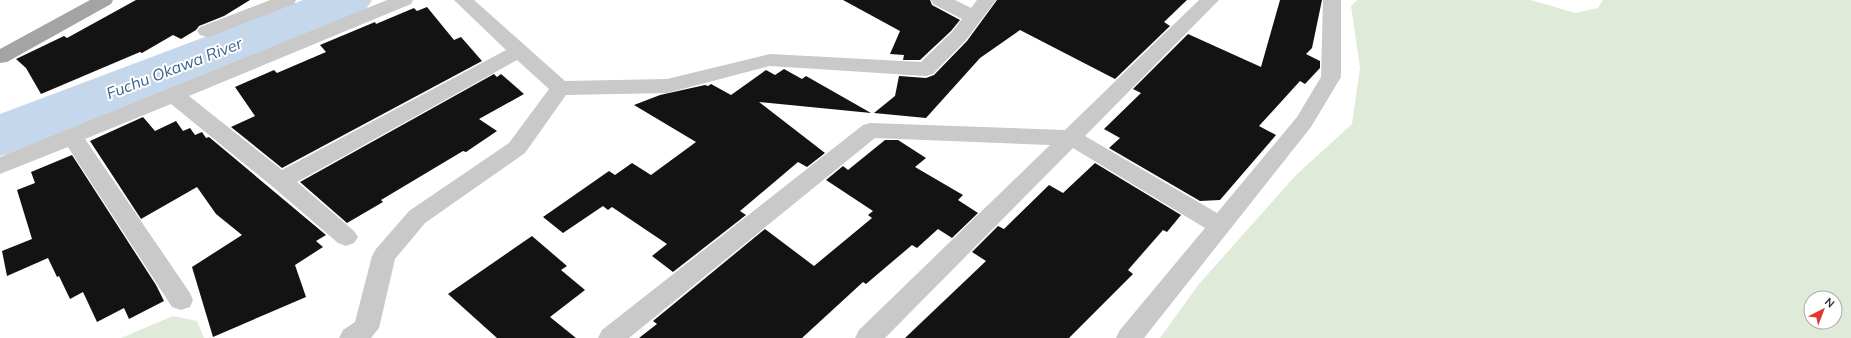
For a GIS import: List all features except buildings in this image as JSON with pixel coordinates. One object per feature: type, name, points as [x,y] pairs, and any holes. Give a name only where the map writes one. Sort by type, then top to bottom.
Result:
[{"type":"main road","points":[[0,57],[104,0]]},
{"type":"street","points":[[207,31],[287,0]]},
{"type":"street","points":[[0,166],[404,0]]},
{"type":"street","points":[[463,0],[560,88],[667,86],[770,60],[926,69],[959,36],[987,0]]},
{"type":"street","points":[[940,0],[973,17]]},
{"type":"street","points":[[868,338],[1210,0]]},
{"type":"street","points":[[1129,338],[1304,122],[1331,77],[1332,0]]},
{"type":"street","points":[[281,181],[519,51]]},
{"type":"street","points":[[352,338],[366,328],[384,256],[417,217],[517,148],[560,88]]},
{"type":"street","points":[[174,95],[281,181],[346,237]]},
{"type":"street","points":[[611,338],[870,130],[1072,138],[1220,226]]},
{"type":"street","points":[[72,136],[180,300]]},
{"type":"green space","points":[[1357,0],[1531,0],[1575,13],[1598,8],[1603,0],[1851,0],[1851,338],[1160,338],[1199,284],[1296,175],[1352,124],[1360,68],[1351,6]]},
{"type":"green space","points":[[173,316],[197,321],[204,338],[121,338]]},
{"type":"waterway","name":"Fuchu Okawa River","points":[[0,136],[348,0]]}]
